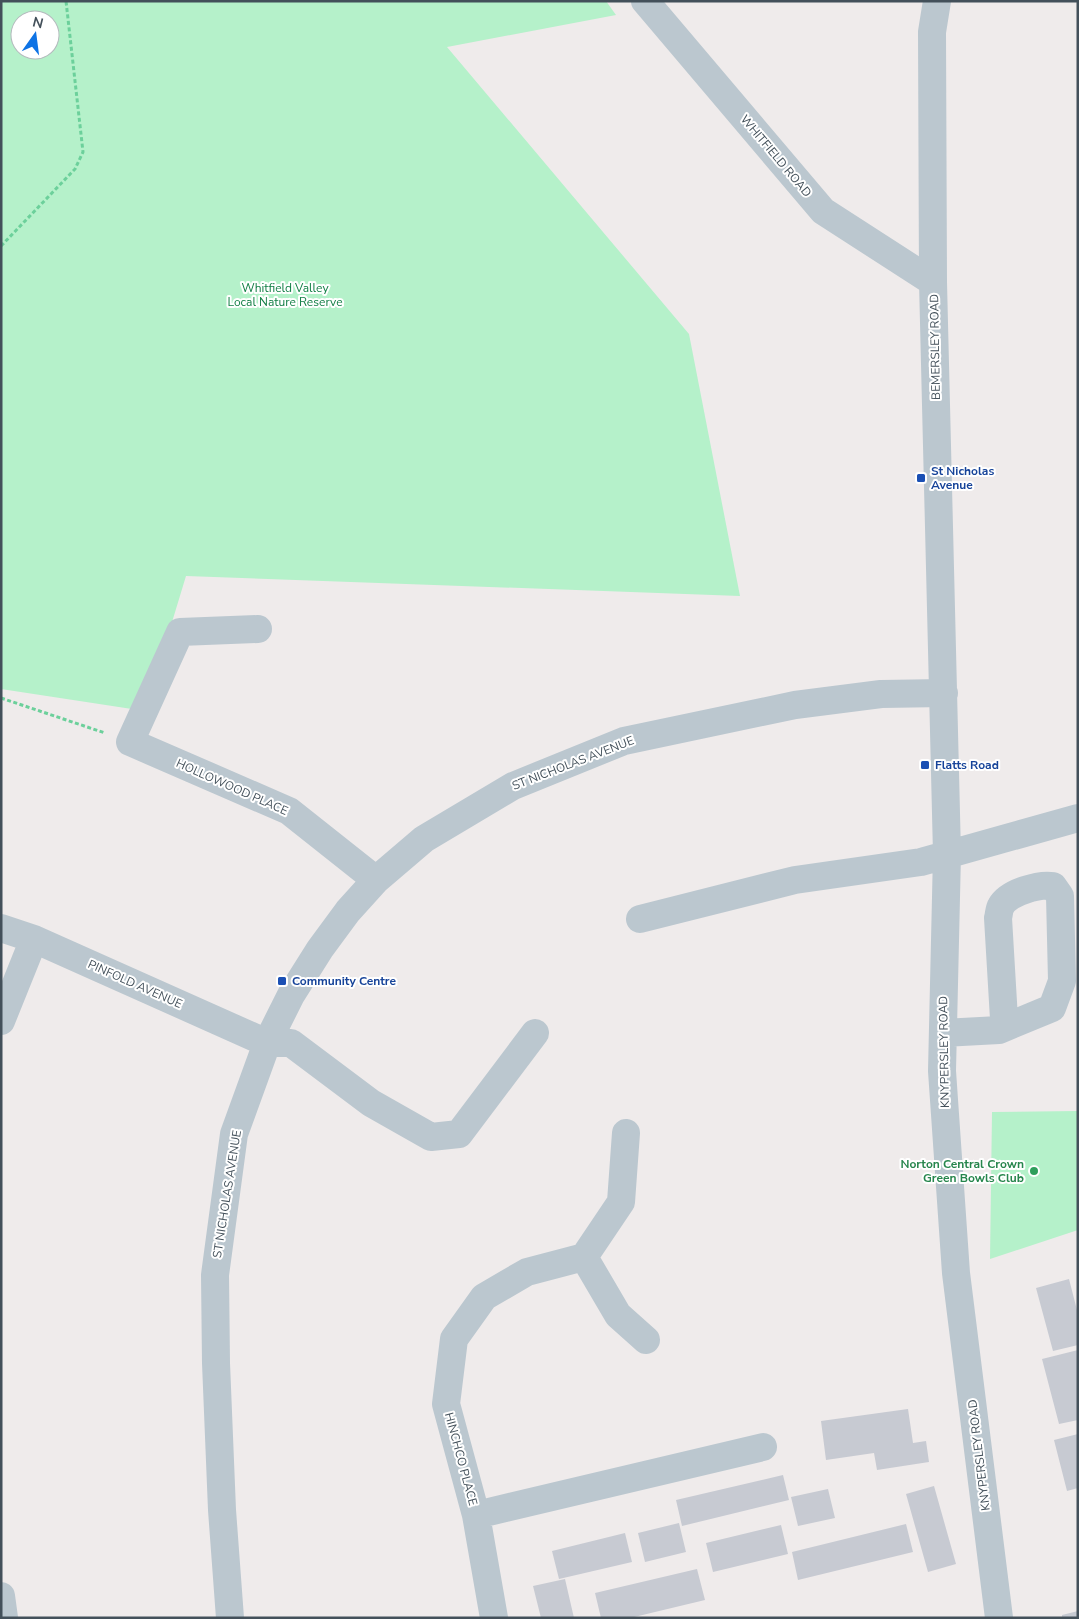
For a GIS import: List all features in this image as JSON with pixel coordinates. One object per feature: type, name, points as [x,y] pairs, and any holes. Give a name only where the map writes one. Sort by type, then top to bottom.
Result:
[{"type":"street","name":"WHITFIELD ROAD","points":[[645,1],[823,211],[933,282]]},
{"type":"street","name":"BEMERSLEY ROAD","points":[[937,1],[932,32],[933,282],[944,693]]},
{"type":"street","points":[[130,742],[180,632],[258,630]]},
{"type":"street","name":"KNYPERSLEY ROAD","points":[[944,693],[946,854],[942,1071],[956,1273],[998,1618]]},
{"type":"street","name":"ST NICHOLAS AVENUE","points":[[230,1618],[222,1510],[215,1274],[234,1134],[267,1043],[291,995],[320,949],[348,912],[376,880],[424,839],[513,786],[624,741],[794,705],[880,694],[944,693]]},
{"type":"street","name":"HOLLOWOOD PLACE","points":[[130,742],[289,811],[376,880]]},
{"type":"street","points":[[640,919],[795,880],[921,862],[1078,818]]},
{"type":"street","points":[[943,1032],[999,1030],[1052,1008],[1062,981],[1060,896],[1053,886],[1043,884],[1012,896],[1001,906],[998,918],[1004,1018],[999,1030]]},
{"type":"street","name":"PINFOLD AVENUE","points":[[1,928],[34,939],[267,1043]]},
{"type":"street","points":[[1,1021],[34,939]]},
{"type":"street","points":[[267,1043],[291,1044],[371,1103],[431,1137],[459,1134],[535,1033]]},
{"type":"street","points":[[626,1133],[621,1202],[584,1257],[618,1314],[646,1340]]},
{"type":"street","name":"HINCHCO PLACE","points":[[494,1618],[476,1516],[446,1404],[454,1339],[484,1297],[526,1272],[584,1257]]},
{"type":"street","points":[[476,1516],[763,1447]]},
{"type":"street","points":[[1,1596],[4,1618]]},
{"type":"path","points":[[1,246],[75,169],[83,152],[66,1]]},
{"type":"path","points":[[1,698],[130,742]]},
{"type":"green space","name":"Whitfield Valley Local Nature Reserve","points":[[1,1],[606,1],[616,15],[447,47],[689,334],[740,596],[186,576],[145,711],[1,689]]},
{"type":"green space","name":"Norton Central Crown Green Bowls Club","points":[[1078,1111],[1078,1230],[990,1259],[992,1112]]},
{"type":"building","points":[[1069,1279],[1078,1314],[1078,1345],[1053,1351],[1036,1288]]},
{"type":"building","points":[[1078,1350],[1078,1420],[1059,1424],[1042,1359]]},
{"type":"building","points":[[908,1409],[913,1443],[926,1441],[929,1462],[877,1470],[874,1453],[826,1460],[821,1421]]},
{"type":"building","points":[[1078,1434],[1078,1488],[1067,1491],[1054,1440]]},
{"type":"building","points":[[783,1475],[789,1500],[682,1526],[676,1500]]},
{"type":"building","points":[[934,1486],[956,1564],[928,1572],[906,1494]]},
{"type":"building","points":[[828,1489],[835,1518],[798,1526],[791,1497]]},
{"type":"building","points":[[679,1523],[686,1552],[645,1562],[638,1533]]},
{"type":"building","points":[[906,1524],[913,1552],[798,1580],[792,1552]]},
{"type":"building","points":[[781,1525],[788,1554],[713,1572],[706,1543]]},
{"type":"building","points":[[625,1533],[632,1562],[559,1579],[552,1551]]},
{"type":"building","points":[[697,1569],[705,1600],[630,1618],[601,1618],[595,1593]]},
{"type":"building","points":[[565,1579],[574,1618],[541,1618],[533,1586]]},
{"type":"building","points":[[1078,1611],[1078,1618],[1062,1618],[1062,1615]]},
{"type":"place","name":"St Nicholas Avenue","points":[[921,478]]},
{"type":"place","name":"Flatts Road","points":[[925,765]]},
{"type":"place","name":"Community Centre","points":[[282,981]]},
{"type":"place","name":"Norton Central Crown Green Bowls Club","points":[[1034,1171]]}]
